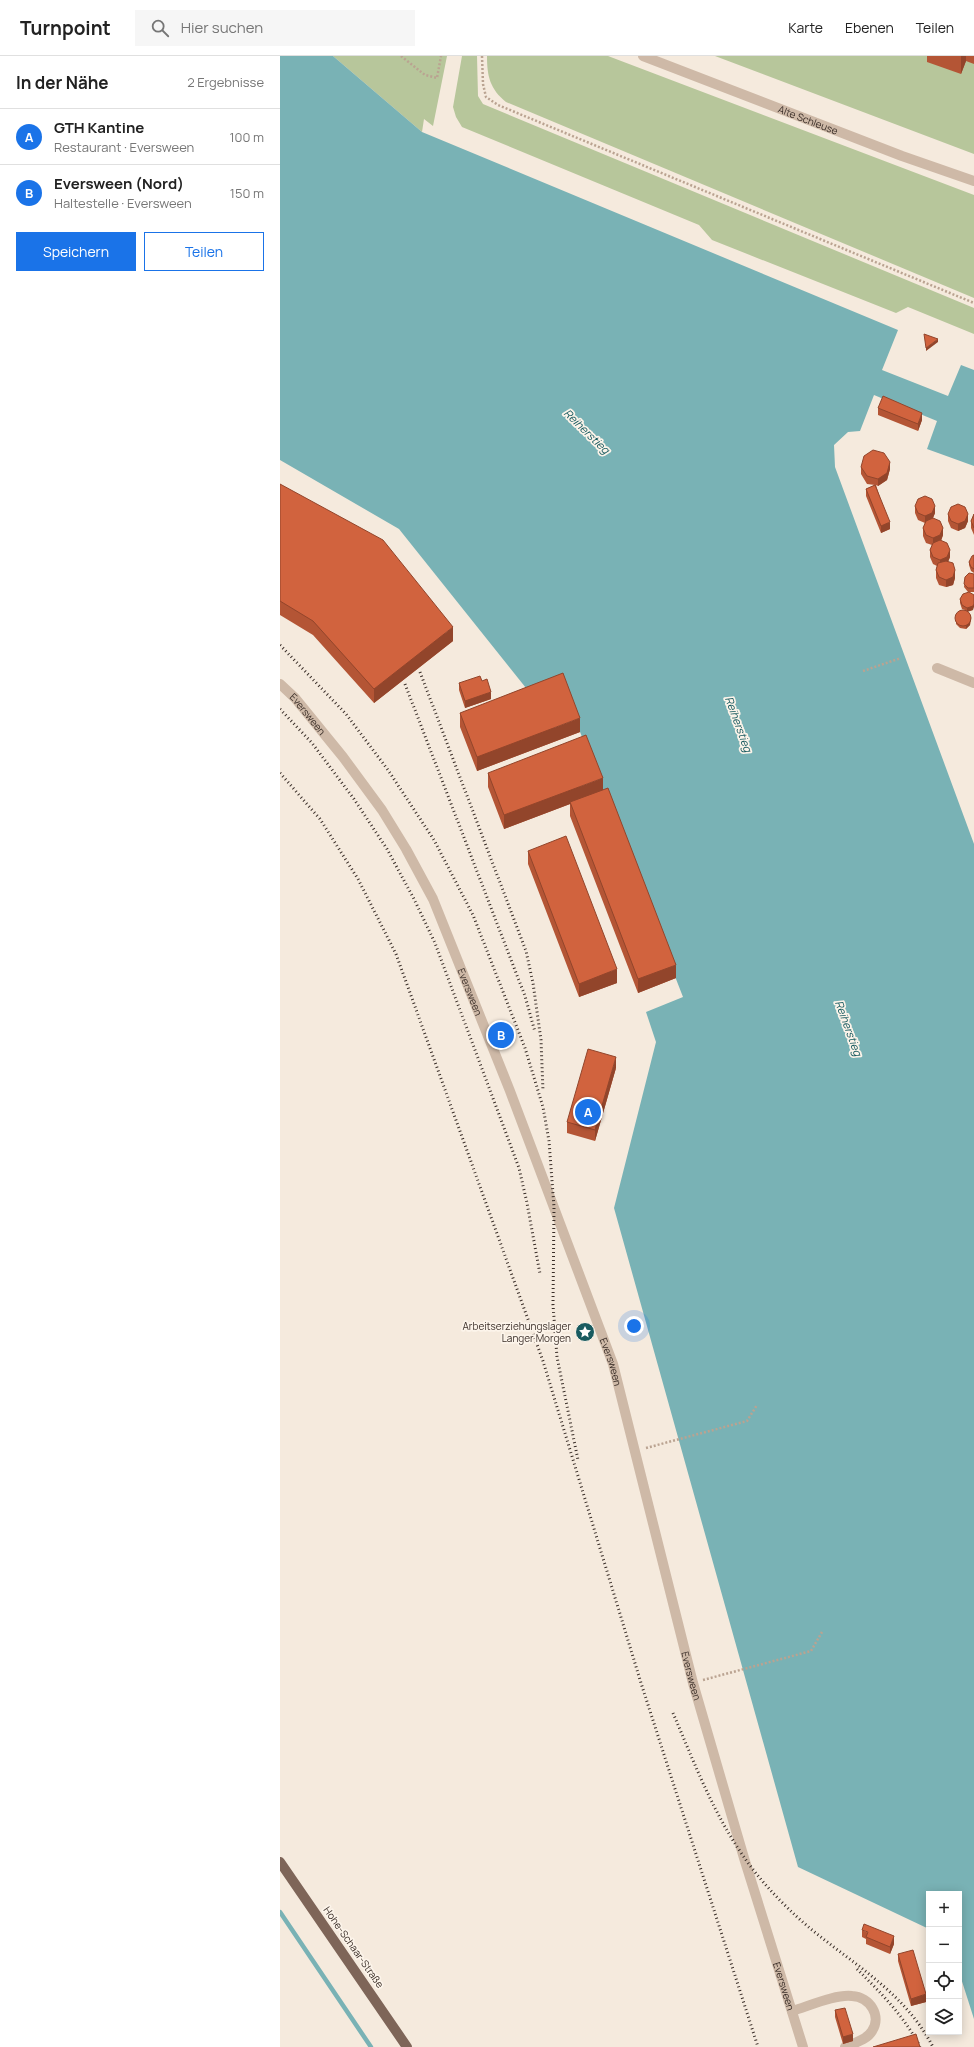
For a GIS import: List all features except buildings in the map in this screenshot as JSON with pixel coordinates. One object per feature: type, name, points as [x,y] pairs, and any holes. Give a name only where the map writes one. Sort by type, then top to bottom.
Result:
[{"type":"main road","name":"Hohe-Schaar-Straße","points":[[280,1862],[407,2047]]},
{"type":"street","name":"Alte Schleuse","points":[[644,56],[902,156],[974,181]]},
{"type":"street","points":[[937,668],[974,683]]},
{"type":"street","name":"Eversween","points":[[280,684],[295,698],[325,735],[382,810],[406,849],[433,899],[513,1098],[613,1364],[692,1683],[744,1858],[803,2047]]},
{"type":"street","points":[[792,2011],[844,1996],[861,1997],[871,2004],[876,2022],[872,2032],[861,2040],[845,2047]]},
{"type":"path","points":[[401,56],[425,76],[437,78],[441,56]]},
{"type":"path","points":[[482,56],[483,84],[486,97],[498,105],[974,303]]},
{"type":"path","points":[[863,671],[901,658]]},
{"type":"path","points":[[634,1451],[748,1421],[758,1405]]},
{"type":"path","points":[[692,1683],[811,1651],[822,1632]]},
{"type":"green space","points":[[333,56],[447,56],[433,126],[424,119],[422,132]]},
{"type":"green space","points":[[462,56],[477,56],[478,96],[483,104],[974,308],[974,334],[908,307],[896,313],[712,240],[699,225],[462,127],[456,117],[453,107]]},
{"type":"green space","points":[[487,56],[608,56],[974,195],[974,298],[506,102],[496,92],[490,82]]},
{"type":"green space","points":[[715,56],[974,56],[974,154]]},
{"type":"water","name":"Reiherstieg","points":[[280,56],[333,56],[422,132],[898,330],[882,370],[948,396],[961,365],[974,370],[974,466],[927,449],[937,421],[874,395],[860,431],[848,432],[834,445],[835,467],[974,844],[974,2019],[962,1981],[962,1891],[926,1891],[926,1928],[798,1867],[614,1208],[656,1042],[646,1012],[683,997],[563,688],[534,698],[399,529],[280,460]]},
{"type":"waterway","points":[[280,1912],[371,2047]]},
{"type":"railway","points":[[280,645],[346,714],[388,770],[434,840],[473,915],[525,1048],[543,1107],[549,1141],[554,1207],[553,1305],[557,1357],[578,1460]]},
{"type":"railway","points":[[420,672],[526,951],[533,983],[541,1040],[543,1091]]},
{"type":"railway","points":[[405,684],[525,996],[535,1032]]},
{"type":"railway","points":[[280,709],[312,743],[354,799],[387,849],[414,899],[435,943],[519,1168],[540,1274]]},
{"type":"railway","points":[[280,773],[320,819],[358,879],[396,954],[543,1361],[641,1683],[758,2047]]},
{"type":"railway","points":[[673,1713],[713,1805],[733,1840],[756,1873],[775,1895],[814,1932],[889,1991],[905,2007],[920,2026],[933,2047]]},
{"type":"railway","points":[[857,1969],[900,2015],[920,2047]]},
{"type":"place","name":"Eversween (Nord)","points":[[501,1035]]},
{"type":"place","name":"GTH Kantine","points":[[588,1112]]},
{"type":"place","name":"Arbeitserziehungslager Langer Morgen","points":[[585,1332]]}]
